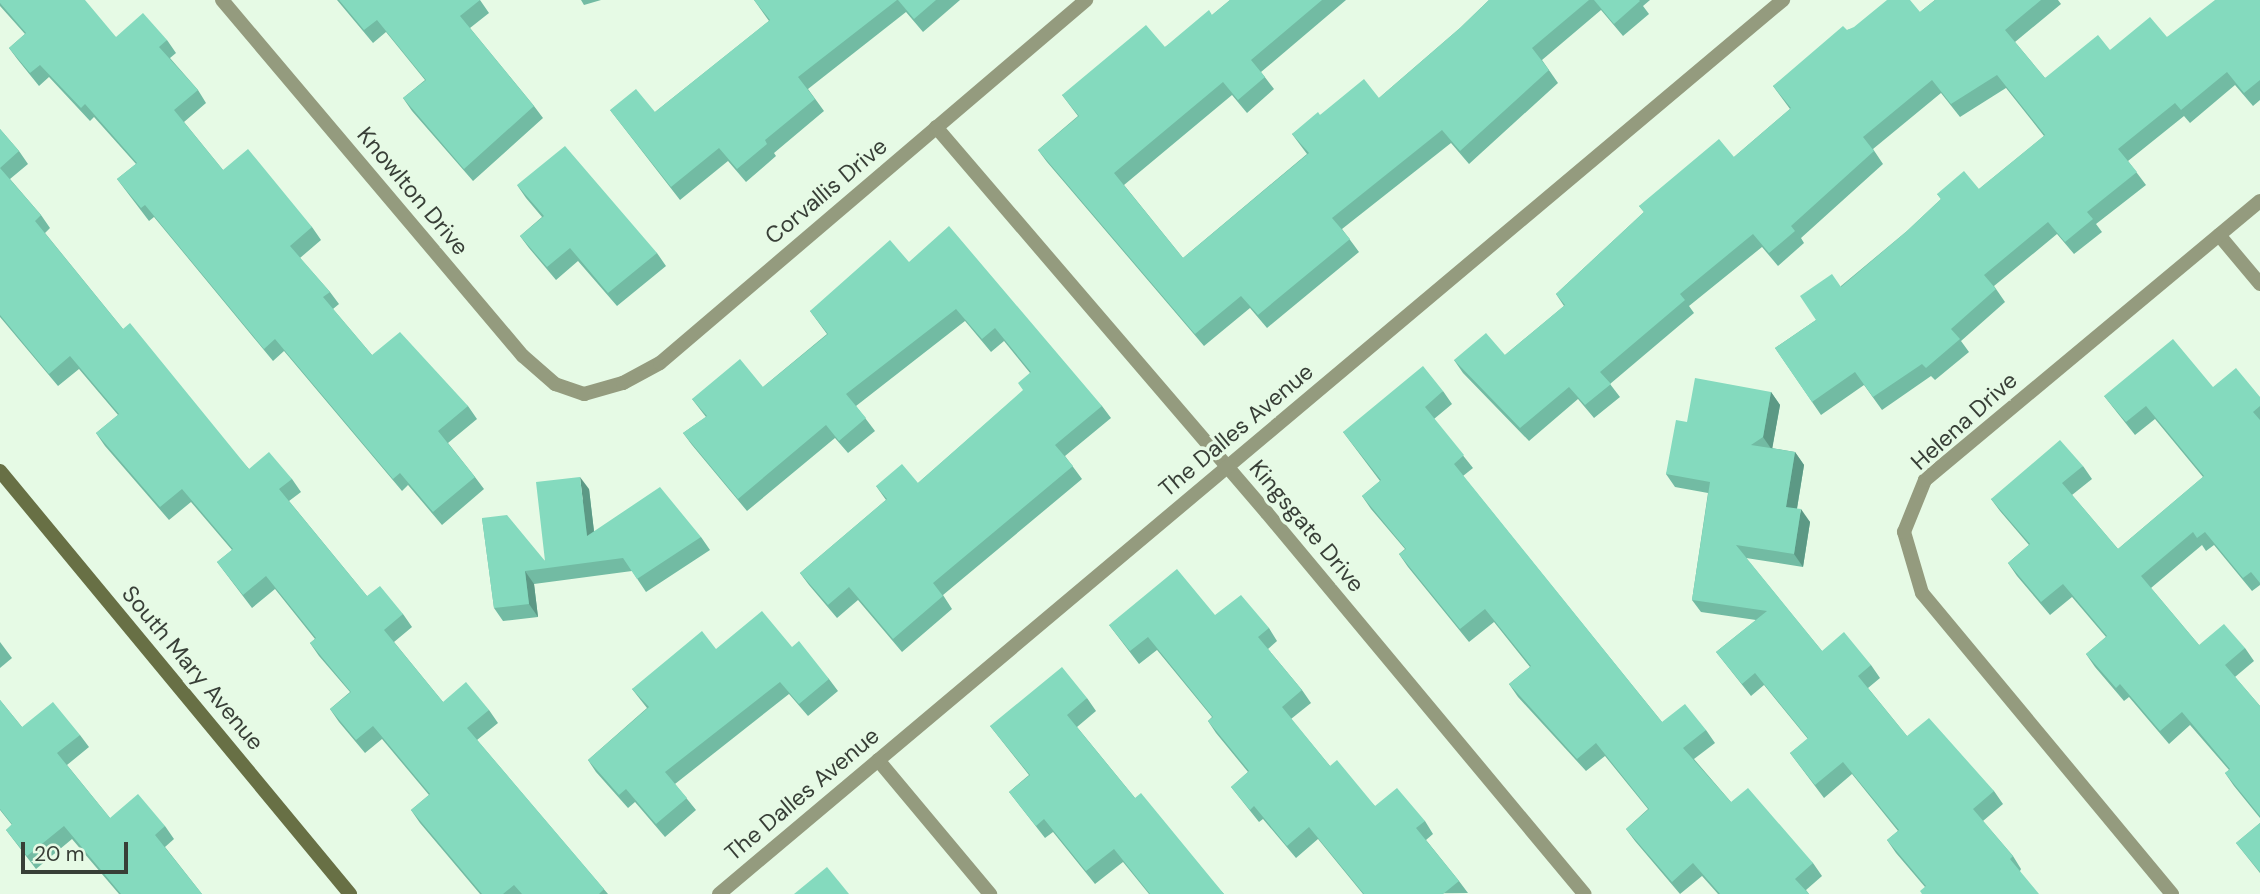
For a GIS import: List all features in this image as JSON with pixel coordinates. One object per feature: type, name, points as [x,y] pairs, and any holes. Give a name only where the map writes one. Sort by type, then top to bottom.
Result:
[{"type":"main road","name":"South Mary Avenue","points":[[0,471],[350,894]]},
{"type":"street","name":"Knowlton Drive","points":[[222,0],[523,356],[555,384],[584,394]]},
{"type":"street","name":"Corvallis Drive","points":[[584,394],[624,383],[660,363],[1086,0]]},
{"type":"street","name":"The Dalles Avenue","points":[[719,894],[1783,0]]},
{"type":"street","name":"Kingsgate Drive","points":[[936,127],[1227,467],[1584,894]]},
{"type":"street","name":"Helena Drive","points":[[2172,894],[1922,593],[1903,532],[1925,480],[2260,201]]},
{"type":"street","points":[[2219,235],[2260,284]]},
{"type":"street","points":[[878,760],[990,894]]},
{"type":"building","points":[[0,0],[85,0],[116,37],[143,13],[167,40],[159,47],[198,90],[174,110],[223,170],[248,149],[312,227],[290,246],[330,292],[323,297],[372,355],[400,332],[468,406],[438,431],[475,477],[433,512],[400,473],[393,479],[275,339],[264,349],[145,205],[141,208],[117,179],[137,163],[85,104],[81,108],[40,65],[30,73],[9,48],[26,33]]},
{"type":"building","points":[[339,0],[480,0],[460,16],[534,106],[464,169],[403,98],[426,80],[377,20],[364,30]]},
{"type":"building","points":[[754,0],[897,0],[798,77],[815,99],[765,140],[767,144],[737,169],[719,148],[671,187],[610,110],[636,89],[655,112],[770,20]]},
{"type":"building","points":[[898,0],[936,0],[914,19]]},
{"type":"building","points":[[1230,0],[1322,0],[1251,60],[1265,77],[1238,100],[1223,82],[1114,173],[1183,258],[1309,153],[1292,134],[1364,79],[1379,98],[1489,0],[1589,0],[1532,48],[1549,70],[1460,151],[1442,130],[1332,218],[1350,239],[1258,315],[1241,296],[1195,334],[1038,150],[1079,116],[1062,95],[1146,25],[1165,47],[1209,10],[1212,15]]},
{"type":"building","points":[[1594,0],[1639,0],[1640,1],[1614,24]]},
{"type":"building","points":[[1887,0],[1910,0],[1920,12],[1935,0],[2041,0],[2005,30],[2045,78],[2098,35],[2110,50],[2150,17],[2167,37],[2215,0],[2260,0],[2260,80],[2244,93],[2227,72],[2181,110],[2175,103],[2118,149],[2137,172],[2087,212],[2093,219],[2065,242],[2048,222],[1984,275],[1996,289],[1951,329],[1960,339],[1926,368],[1922,364],[1873,397],[1855,372],[1812,402],[1775,348],[1816,320],[1800,296],[1832,274],[1841,287],[1941,199],[1937,194],[1964,171],[1979,189],[2045,135],[1997,75],[1951,104],[1932,80],[1863,137],[1874,151],[1791,226],[1795,231],[1769,253],[1753,234],[1680,294],[1685,300],[1600,372],[1611,384],[1585,405],[1569,387],[1520,428],[1454,360],[1486,333],[1505,355],[1565,305],[1556,294],[1644,212],[1639,206],[1719,139],[1734,157],[1791,108],[1773,86],[1843,26],[1847,30],[1854,27]]},
{"type":"building","points":[[0,129],[19,151],[0,168]]},
{"type":"building","points":[[565,146],[657,253],[608,293],[570,248],[547,267],[520,236],[544,216],[517,185]]},
{"type":"building","points":[[0,168],[41,215],[35,221],[123,329],[130,323],[249,469],[269,452],[292,479],[279,489],[367,596],[380,586],[403,614],[384,630],[443,702],[466,682],[489,710],[467,728],[604,889],[599,894],[522,894],[514,885],[503,894],[482,894],[411,810],[430,794],[373,726],[356,740],[330,709],[351,692],[310,643],[316,638],[266,576],[243,595],[217,562],[233,549],[182,489],[160,507],[96,433],[119,414],[70,356],[49,374],[0,315]]},
{"type":"building","points":[[949,226],[1102,406],[1055,445],[1073,466],[933,583],[943,596],[893,639],[849,587],[828,605],[800,573],[887,499],[876,486],[902,464],[918,483],[1023,390],[1018,383],[1031,372],[995,328],[982,339],[956,309],[846,394],[866,418],[839,441],[826,425],[738,499],[683,433],[707,416],[692,399],[740,359],[763,387],[828,334],[810,311],[890,240],[909,262]]},
{"type":"building","points":[[2173,339],[2213,387],[2236,368],[2260,397],[2260,406],[2253,412],[2260,420],[2260,583],[2251,572],[2243,578],[2205,532],[2197,538],[2193,532],[2141,576],[2199,645],[2224,624],[2245,648],[2225,665],[2260,706],[2260,816],[2225,773],[2230,769],[2182,712],[2160,731],[2120,684],[2116,688],[2086,654],[2107,636],[2063,584],[2041,602],[2008,563],[2030,544],[1991,499],[2060,440],[2083,466],[2062,483],[2118,549],[2204,476],[2146,406],[2126,422],[2104,396]]},
{"type":"building","points":[[1423,366],[1443,391],[1425,407],[1464,455],[1454,464],[1662,722],[1685,704],[1706,730],[1683,748],[1731,802],[1748,788],[1813,863],[1795,879],[1809,894],[1720,894],[1693,863],[1672,882],[1626,829],[1649,809],[1596,743],[1577,759],[1509,684],[1531,666],[1485,609],[1460,629],[1399,554],[1406,549],[1362,496],[1381,480],[1343,432]]},
{"type":"building","points":[[1695,378],[1771,392],[1763,437],[1751,445],[1795,452],[1786,507],[1801,509],[1794,554],[1736,545],[1822,651],[1844,632],[1871,665],[1858,676],[1907,736],[1929,718],[1994,791],[1973,809],[2013,856],[2010,859],[2039,894],[1922,894],[1920,891],[1926,886],[1887,840],[1899,830],[1843,762],[1815,785],[1790,753],[1808,738],[1755,673],[1742,684],[1716,652],[1767,611],[1692,600],[1710,482],[1666,474],[1676,420],[1687,422]]},
{"type":"building","points":[[580,477],[587,536],[660,487],[701,537],[637,579],[623,558],[525,571],[529,604],[494,608],[482,518],[507,515],[545,561],[536,482]]},
{"type":"building","points":[[1177,569],[1215,615],[1241,595],[1269,628],[1258,637],[1302,690],[1282,707],[1330,766],[1337,760],[1375,806],[1397,788],[1425,821],[1416,828],[1459,881],[1443,894],[1364,894],[1309,827],[1287,846],[1254,806],[1250,810],[1231,787],[1249,771],[1208,721],[1213,717],[1148,637],[1130,651],[1109,625]]},
{"type":"building","points":[[762,611],[792,647],[799,641],[829,679],[799,704],[780,682],[665,772],[687,798],[656,824],[626,789],[619,795],[588,760],[649,707],[632,689],[702,631],[716,649]]},
{"type":"building","points":[[1062,667],[1087,698],[1067,715],[1135,798],[1141,793],[1224,894],[1150,894],[1114,849],[1086,871],[1044,819],[1036,826],[1009,792],[1030,775],[990,726]]},
{"type":"building","points":[[0,700],[22,727],[53,702],[80,735],[57,753],[110,818],[138,794],[165,826],[155,835],[202,894],[121,894],[64,826],[27,856],[6,830],[12,824],[0,809]]},
{"type":"building","points":[[2260,823],[2260,872],[2236,843]]},
{"type":"building","points":[[827,867],[849,894],[794,894]]}]
